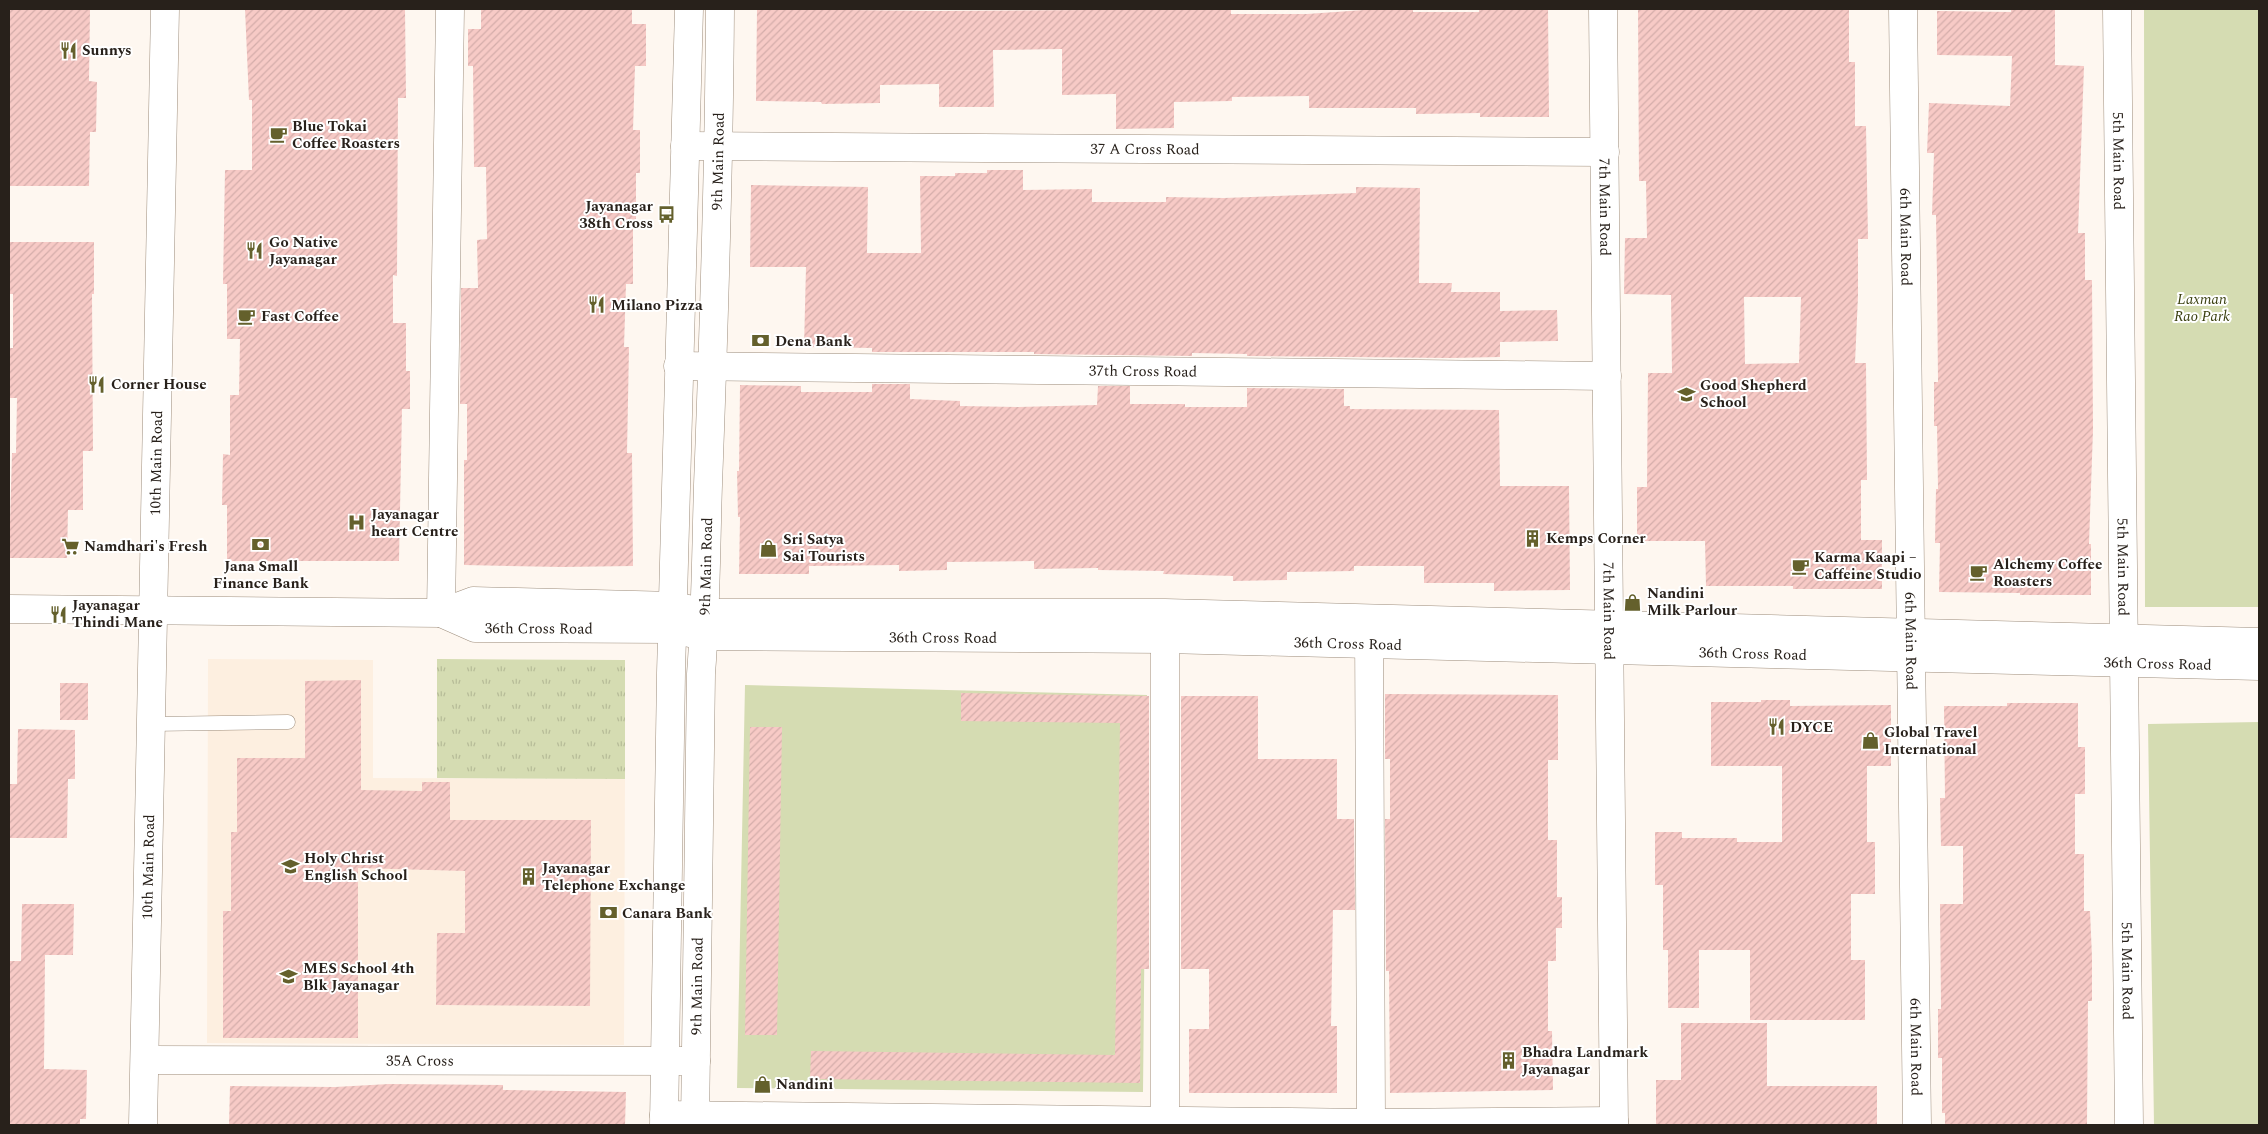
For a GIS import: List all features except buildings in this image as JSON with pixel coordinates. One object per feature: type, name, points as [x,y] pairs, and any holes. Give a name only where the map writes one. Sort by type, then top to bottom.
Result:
[{"type":"street","name":"10th Main Road","points":[[143,1125],[166,9]]},
{"type":"street","points":[[441,613],[450,9]]},
{"type":"street","name":"9th Main Road","points":[[664,1120],[663,1060],[678,366],[689,9]]},
{"type":"street","name":"9th Main Road","points":[[695,1121],[701,684],[713,368],[719,146],[720,9]]},
{"type":"street","name":"7th Main Road","points":[[1603,9],[1614,1123]]},
{"type":"street","name":"6th Main Road","points":[[1903,9],[1917,1125]]},
{"type":"street","name":"5th Main Road","points":[[2117,9],[2129,1125]]},
{"type":"street","name":"37 A Cross Road","points":[[685,146],[1605,152]]},
{"type":"street","name":"37th Cross Road","points":[[678,366],[713,368],[1607,376]]},
{"type":"street","name":"36th Cross Road","points":[[9,609],[441,613],[473,601],[673,618],[704,625],[1165,626],[2124,650],[2259,642]]},
{"type":"street","points":[[1165,626],[1165,1122]]},
{"type":"street","points":[[1369,631],[1371,1124]]},
{"type":"street","name":"36th Cross Road","points":[[2124,650],[2259,666]]},
{"type":"street","name":"35A Cross","points":[[145,1060],[696,1061]]},
{"type":"street","points":[[664,1120],[1371,1124],[1614,1123]]},
{"type":"lane","points":[[152,724],[288,722]]},
{"type":"shaded area","points":[[208,659],[373,660],[373,778],[625,779],[624,1045],[207,1043]]},
{"type":"green space","name":"Laxman Rao Park","points":[[2144,9],[2259,9],[2259,607],[2145,607]]},
{"type":"green space","points":[[437,659],[625,660],[625,779],[437,778]]},
{"type":"green space","points":[[745,685],[1147,695],[1143,1092],[737,1088]]},
{"type":"green space","points":[[2259,722],[2259,1125],[2154,1125],[2148,724]]},
{"type":"place","name":"Sunnys","points":[[68,50]]},
{"type":"place","name":"Blue Tokai Coffee Roasters","points":[[278,135]]},
{"type":"place","name":"Jayanagar 38th Cross","points":[[667,215]]},
{"type":"place","name":"Go Native Jayanagar","points":[[255,251]]},
{"type":"place","name":"Milano Pizza","points":[[597,305]]},
{"type":"place","name":"Fast Coffee","points":[[247,316]]},
{"type":"place","name":"Dena Bank","points":[[761,341]]},
{"type":"place","name":"Corner House","points":[[97,384]]},
{"type":"place","name":"Good Shepherd School","points":[[1686,394]]},
{"type":"place","name":"Jayanagar heart Centre","points":[[357,523]]},
{"type":"place","name":"Kemps Corner","points":[[1532,538]]},
{"type":"place","name":"Jana Small Finance Bank","points":[[261,545]]},
{"type":"place","name":"Namdhari's Fresh","points":[[70,546]]},
{"type":"place","name":"Sri Satya Sai Tourists","points":[[769,548]]},
{"type":"place","name":"Karma Kaapi – Caffeine Studio","points":[[1800,566]]},
{"type":"place","name":"Alchemy Coffee Roasters","points":[[1979,573]]},
{"type":"place","name":"Nandini Milk Parlour","points":[[1633,602]]},
{"type":"place","name":"Jayanagar Thindi Mane","points":[[58,614]]},
{"type":"place","name":"DYCE","points":[[1776,727]]},
{"type":"place","name":"Global Travel International","points":[[1870,741]]},
{"type":"place","name":"Holy Christ English School","points":[[290,867]]},
{"type":"place","name":"Jayanagar Telephone Exchange","points":[[528,877]]},
{"type":"place","name":"Canara Bank","points":[[608,913]]},
{"type":"place","name":"MES School 4th Blk Jayanagar","points":[[289,977]]},
{"type":"place","name":"Bhadra Landmark Jayanagar","points":[[1508,1061]]},
{"type":"place","name":"Nandini","points":[[762,1084]]}]
